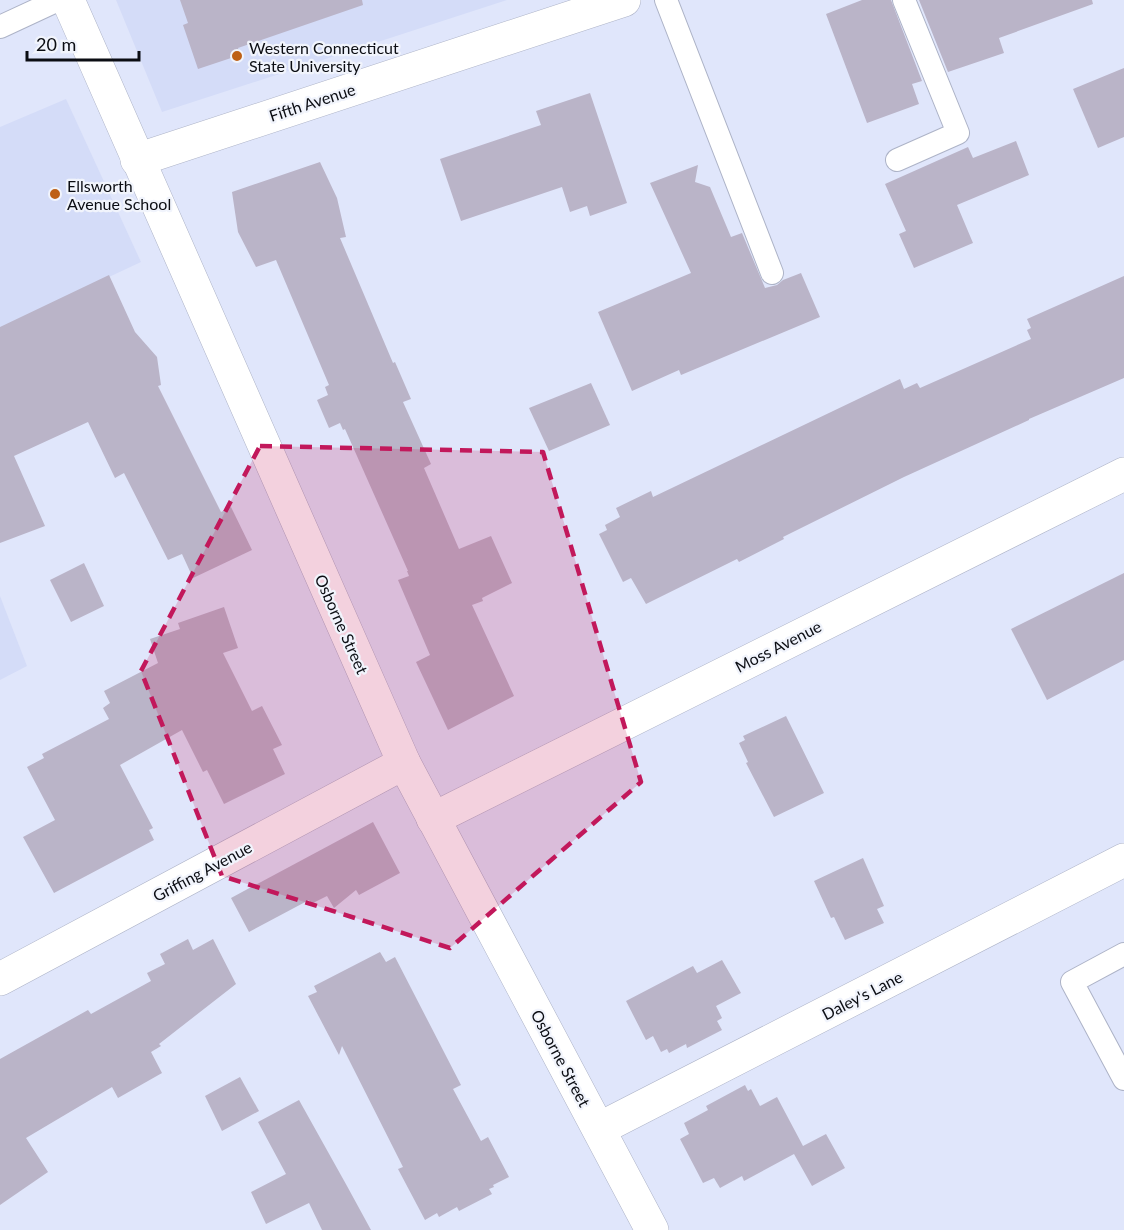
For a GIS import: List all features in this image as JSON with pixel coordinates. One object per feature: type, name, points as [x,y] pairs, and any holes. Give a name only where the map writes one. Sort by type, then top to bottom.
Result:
[{"type":"street","name":"Osborne Street","points":[[68,0],[404,763],[652,1230]]},
{"type":"street","name":"Fifth Avenue","points":[[137,160],[624,0]]},
{"type":"street","name":"Moss Avenue","points":[[433,819],[1124,474]]},
{"type":"street","name":"Griffing Avenue","points":[[0,979],[404,763]]},
{"type":"street","name":"Daley's Lane","points":[[599,1130],[1124,860]]},
{"type":"lane","points":[[0,27],[58,0]]},
{"type":"lane","points":[[666,0],[772,273]]},
{"type":"lane","points":[[897,160],[958,133],[904,0]]},
{"type":"lane","points":[[1124,954],[1072,982],[1124,1079]]},
{"type":"highlighted area","points":[[260,446],[543,452],[641,782],[450,948],[222,876],[141,671]]},
{"type":"shaded area","name":"Western Connecticut State University","points":[[116,0],[507,0],[162,112]]},
{"type":"shaded area","name":"Ellsworth Avenue School","points":[[66,99],[141,262],[0,328],[0,127]]},
{"type":"shaded area","points":[[0,596],[27,666],[0,680]]},
{"type":"building","points":[[180,0],[362,0],[363,5],[238,48],[240,55],[198,69],[183,25],[188,23]]},
{"type":"building","points":[[862,0],[891,0],[922,81],[912,84],[919,104],[867,123],[826,14]]},
{"type":"building","points":[[919,0],[1092,0],[1093,4],[999,38],[1004,53],[948,72]]},
{"type":"building","points":[[1124,68],[1124,137],[1098,148],[1073,89]]},
{"type":"building","points":[[590,93],[627,203],[590,216],[587,206],[570,212],[562,187],[461,221],[440,159],[541,125],[536,111]]},
{"type":"building","points":[[1016,141],[1029,175],[957,205],[973,243],[914,268],[899,234],[906,231],[885,184],[968,147],[973,158]]},
{"type":"building","points":[[320,162],[337,198],[346,237],[340,238],[393,363],[395,362],[411,399],[403,402],[431,464],[424,468],[459,549],[491,536],[512,583],[472,605],[514,696],[448,730],[416,662],[430,655],[398,580],[409,576],[408,571],[345,429],[343,430],[340,423],[329,428],[317,400],[328,395],[325,387],[329,385],[276,260],[256,267],[238,232],[232,192]]},
{"type":"building","points":[[698,165],[695,182],[710,187],[731,237],[742,233],[765,288],[777,285],[801,273],[820,317],[681,375],[679,370],[632,391],[598,312],[691,273],[650,183]]},
{"type":"building","points":[[109,275],[135,332],[157,357],[161,385],[158,386],[221,512],[231,507],[252,550],[193,578],[182,554],[168,560],[124,473],[115,478],[88,422],[14,456],[45,526],[0,543],[0,327]]},
{"type":"building","points":[[1124,276],[1124,378],[904,477],[783,537],[784,539],[739,562],[737,559],[646,604],[631,578],[623,582],[599,534],[607,530],[605,525],[620,517],[616,508],[651,491],[653,497],[900,379],[904,389],[917,383],[920,388],[1031,339],[1027,330],[1031,328],[1027,319]]},
{"type":"building","points":[[591,383],[610,425],[549,451],[529,408]]},
{"type":"building","points":[[84,563],[104,606],[71,622],[50,580]]},
{"type":"building","points":[[1124,573],[1124,660],[1047,700],[1011,629]]},
{"type":"building","points":[[224,607],[238,648],[223,653],[252,711],[262,706],[282,745],[273,749],[285,774],[224,804],[207,770],[203,772],[182,730],[120,765],[153,828],[149,830],[154,840],[54,893],[23,837],[55,820],[27,767],[44,758],[42,754],[109,719],[103,708],[110,703],[104,691],[158,663],[150,639],[180,629],[178,623]]},
{"type":"building","points":[[786,716],[824,793],[774,817],[746,763],[748,762],[739,743],[745,740],[743,736]]},
{"type":"building","points":[[373,822],[400,873],[359,895],[356,890],[334,908],[327,896],[311,904],[309,900],[249,932],[231,898]]},
{"type":"building","points":[[863,858],[884,906],[877,909],[884,923],[845,940],[834,917],[831,918],[814,881]]},
{"type":"building","points":[[188,939],[193,950],[213,939],[236,984],[151,1052],[162,1073],[118,1098],[112,1087],[26,1138],[48,1172],[0,1205],[0,1059],[88,1010],[91,1014],[151,981],[147,973],[165,964],[160,954]]},
{"type":"building","points":[[380,952],[386,962],[395,957],[461,1085],[453,1089],[481,1141],[488,1137],[509,1177],[489,1189],[492,1194],[459,1211],[457,1207],[439,1217],[437,1213],[425,1220],[398,1169],[403,1167],[342,1046],[339,1055],[308,996],[317,992],[314,986]]},
{"type":"building","points":[[722,960],[741,993],[716,1006],[722,1018],[717,1021],[722,1030],[687,1048],[686,1044],[669,1053],[667,1049],[661,1052],[653,1036],[646,1040],[626,1001],[693,966],[697,973]]},
{"type":"building","points":[[240,1077],[259,1111],[222,1131],[205,1096]]},
{"type":"building","points":[[745,1085],[748,1091],[751,1089],[760,1106],[777,1097],[803,1146],[826,1134],[845,1168],[812,1186],[794,1154],[744,1181],[742,1176],[720,1188],[714,1178],[703,1183],[680,1139],[689,1134],[684,1123],[708,1110],[706,1106]]},
{"type":"building","points":[[299,1100],[371,1230],[322,1230],[309,1203],[266,1224],[251,1192],[286,1174],[258,1122]]},
{"type":"place","name":"Western Connecticut State University","points":[[237,56]]},
{"type":"place","name":"Ellsworth Avenue School","points":[[55,194]]}]
